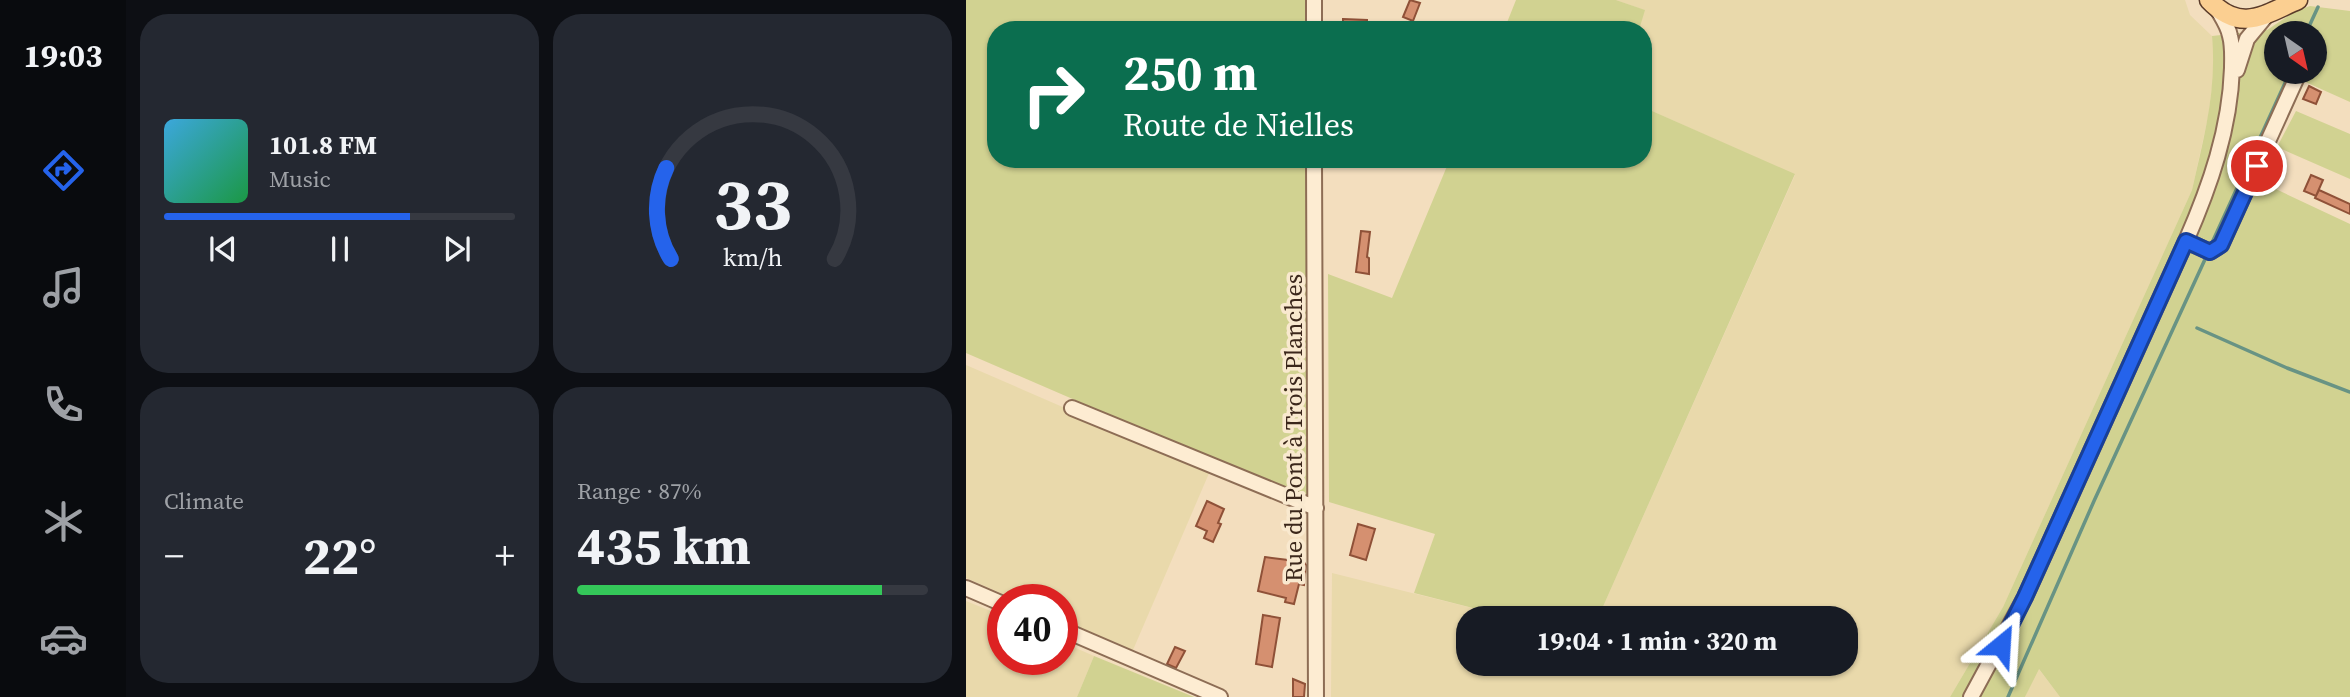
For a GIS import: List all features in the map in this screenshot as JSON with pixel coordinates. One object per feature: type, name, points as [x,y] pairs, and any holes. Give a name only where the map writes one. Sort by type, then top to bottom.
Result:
[{"type":"main road","points":[[2212,3],[2225,13],[2242,18],[2266,16],[2290,2]]},
{"type":"street","points":[[1314,0],[1314,21]]},
{"type":"street","points":[[2212,3],[2227,26],[2231,39],[2231,95]]},
{"type":"street","points":[[1971,697],[2025,597],[2199,247],[2244,46],[2266,16]]},
{"type":"street","points":[[2199,247],[2221,245],[2294,84]]},
{"type":"street","name":"Rue du Pont à Trois Planches","points":[[1314,168],[1316,697]]},
{"type":"street","points":[[1072,408],[1317,508]]},
{"type":"street","points":[[966,588],[987,597]]},
{"type":"street","points":[[1078,636],[1220,697]]},
{"type":"shaded area","points":[[1616,0],[2185,0],[2190,15],[2212,36],[2215,66],[2208,117],[2192,190],[2003,607],[1950,697],[1331,697],[1332,573],[1464,606],[1456,606],[1456,676],[1858,676],[1858,606],[1603,606],[1795,175],[1652,111],[1652,21],[1641,21],[1644,10]]},
{"type":"shaded area","points":[[966,365],[1210,471],[1133,650],[1078,627],[1078,584],[987,584],[987,587],[966,578]]},
{"type":"shaded area","points":[[966,601],[987,610],[987,675],[1078,675],[1078,649],[1094,656],[1077,697],[966,697]]},
{"type":"shaded area","points":[[2038,668],[2060,697],[2025,697]]},
{"type":"green space","points":[[966,0],[1307,0],[1307,21],[987,21],[987,168],[1307,168],[1308,453],[1311,502],[966,353]]},
{"type":"green space","points":[[1516,0],[1616,0],[1645,10],[1642,21],[1508,21]]},
{"type":"green space","points":[[2310,6],[2350,11],[2350,102],[2310,84],[2328,84],[2328,21],[2280,21]]},
{"type":"green space","points":[[2264,30],[2264,84],[2288,84],[2248,176],[2350,224],[2350,697],[2060,697],[2039,669],[2025,697],[1950,697],[2003,607],[2192,190],[2211,94],[2212,36]]},
{"type":"green space","points":[[1652,111],[1795,174],[1603,606],[1465,606],[1414,593],[1435,534],[1329,502],[1328,274],[1392,298],[1446,168],[1652,168]]},
{"type":"green space","points":[[2296,111],[2350,134],[2350,179],[2277,147]]},
{"type":"green space","points":[[1094,656],[1194,697],[1077,697]]},
{"type":"building","points":[[1410,0],[1420,3],[1413,21],[1403,17]]},
{"type":"building","points":[[1343,19],[1367,20],[1367,21]]},
{"type":"building","points":[[2309,86],[2321,92],[2316,104],[2303,99]]},
{"type":"building","points":[[2311,175],[2323,180],[2316,196],[2304,191]]},
{"type":"building","points":[[2319,190],[2350,204],[2350,214],[2315,198]]},
{"type":"building","points":[[1361,231],[1370,232],[1367,257],[1369,274],[1356,272]]},
{"type":"building","points":[[1207,501],[1224,509],[1213,542],[1204,538],[1207,531],[1196,526]]},
{"type":"building","points":[[1358,524],[1375,529],[1366,560],[1350,555]]},
{"type":"building","points":[[1265,557],[1304,562],[1306,565],[1304,585],[1299,584],[1294,604],[1285,602],[1286,598],[1258,591]]},
{"type":"building","points":[[1263,615],[1280,618],[1272,667],[1256,664]]},
{"type":"building","points":[[1175,647],[1185,651],[1176,668],[1167,664]]},
{"type":"building","points":[[1293,679],[1305,684],[1304,697],[1293,697]]},
{"type":"waterway","points":[[2312,21],[2318,7]]},
{"type":"waterway","points":[[2211,245],[2285,84]]},
{"type":"waterway","points":[[2008,697],[2207,255]]},
{"type":"waterway","points":[[2197,328],[2287,368],[2350,392]]},
{"type":"route","points":[[2001,645],[2186,241],[2210,252],[2221,245],[2257,166]]}]
